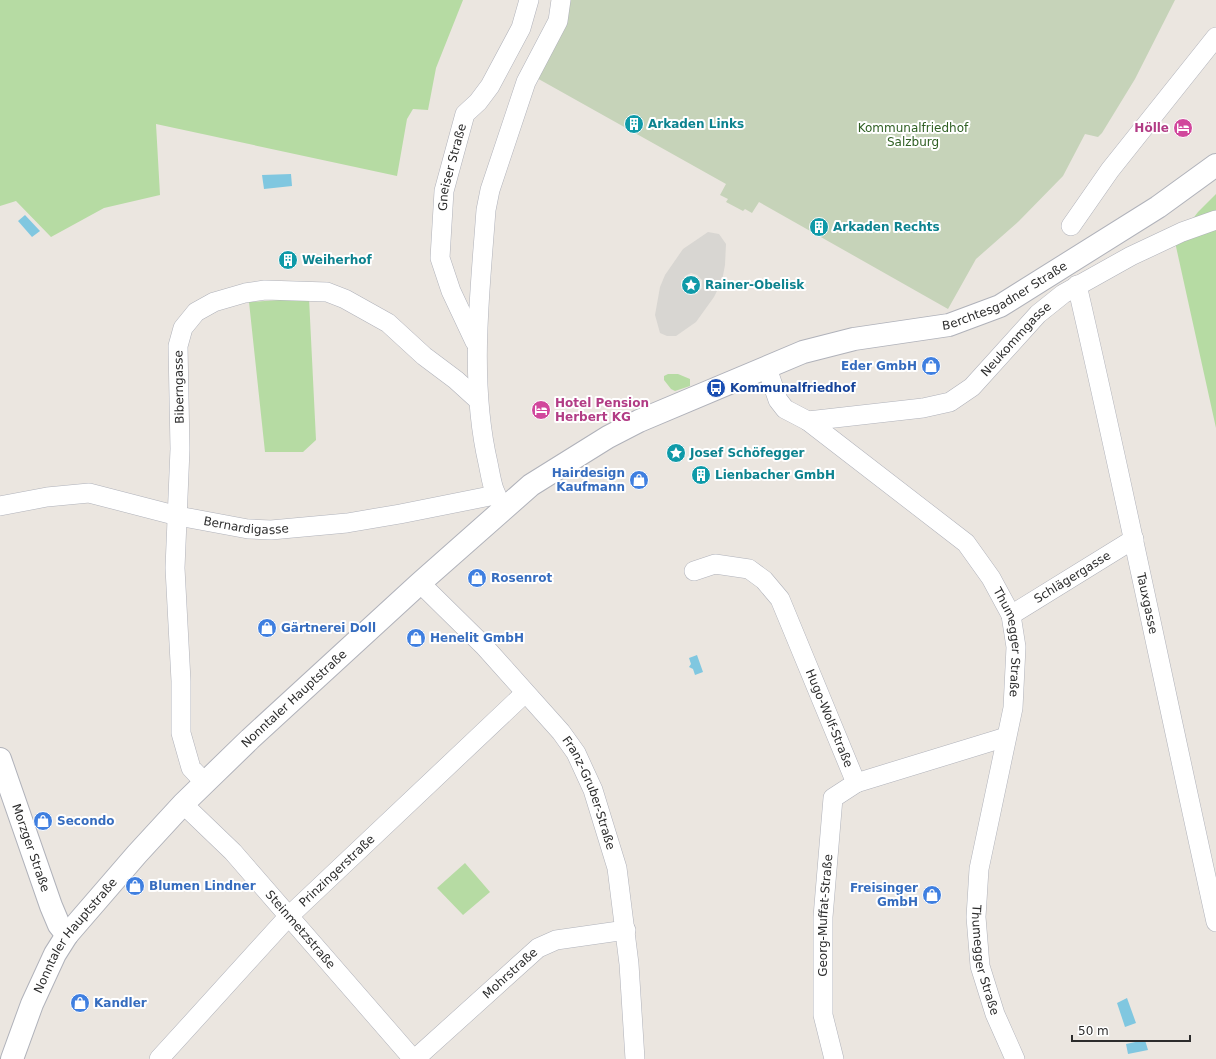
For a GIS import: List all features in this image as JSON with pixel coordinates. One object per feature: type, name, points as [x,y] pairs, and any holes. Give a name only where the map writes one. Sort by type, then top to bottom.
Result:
[{"type":"main road","name":"Berchtesgadner Straße","points":[[767,368],[803,352],[854,339],[949,325],[1000,306],[1158,207],[1216,165]]},
{"type":"main road","name":"Nonntaler Hauptstraße","points":[[12,1059],[32,1004],[55,954],[67,935],[183,804],[420,583],[499,501],[547,475],[633,424],[767,368]]},
{"type":"main road","name":"Morzger Straße","points":[[0,760],[59,925],[67,935]]},
{"type":"street","name":"Gneiser Straße","points":[[478,347],[466,319],[451,291],[440,258],[444,191],[465,114],[478,102],[490,86],[521,28],[529,0]]},
{"type":"street","name":"Gneiser Straße","points":[[499,501],[484,448],[478,400],[478,347],[486,210],[490,190],[526,82],[558,21],[561,0]]},
{"type":"street","points":[[1071,226],[1110,170],[1216,37]]},
{"type":"street","name":"Neukommgasse","points":[[808,421],[923,408],[950,402],[966,393],[979,381],[1038,314],[1063,294],[1077,285],[1150,247],[1182,232],[1216,220]]},
{"type":"street","name":"Tauxgasse","points":[[1077,285],[1134,539],[1158,660],[1216,922]]},
{"type":"street","name":"Biberngasse","points":[[205,782],[191,768],[181,733],[181,681],[175,568],[180,449],[178,346],[183,328],[196,312],[214,302],[245,292],[265,290],[327,292],[346,299],[388,323],[424,356],[456,380],[478,400]]},
{"type":"street","name":"Thumegger Straße","points":[[767,368],[778,400],[785,409],[808,421],[966,543],[991,578],[1011,615],[1016,647],[1016,677],[1013,708],[979,869],[976,917],[980,966],[994,1014],[1015,1059]]},
{"type":"street","name":"Bernardigasse","points":[[0,506],[47,497],[89,493],[178,516],[248,529],[271,530],[347,523],[400,514],[499,501]]},
{"type":"street","name":"Schlägergasse","points":[[1011,615],[1134,539]]},
{"type":"street","name":"Hugo-Wolf-Straße","points":[[694,571],[715,564],[749,569],[764,580],[780,599],[856,783]]},
{"type":"street","name":"Franz-Gruber-Straße","points":[[420,583],[484,646],[561,732],[576,753],[593,790],[617,868],[626,930],[635,1059]]},
{"type":"street","name":"Prinzingerstraße","points":[[159,1059],[288,917],[525,693]]},
{"type":"street","points":[[856,783],[1006,737]]},
{"type":"street","name":"Georg-Muffat-Straße","points":[[834,1059],[823,1015],[823,917],[833,798],[856,783]]},
{"type":"street","name":"Steinmetzstraße","points":[[183,804],[233,852],[288,917],[414,1059]]},
{"type":"street","name":"Mohrstraße","points":[[414,1059],[538,948],[556,940],[626,930]]},
{"type":"green space","points":[[0,0],[463,0],[436,68],[428,110],[413,109],[407,119],[397,176],[156,124],[160,195],[104,208],[51,237],[16,201],[0,206]]},
{"type":"green space","name":"Kommunalfriedhof Salzburg","points":[[570,0],[1175,0],[1135,79],[1102,133],[1098,137],[1085,134],[1063,176],[1019,221],[976,259],[948,309],[759,202],[752,213],[745,209],[743,211],[726,202],[728,199],[720,195],[726,184],[535,77]]},
{"type":"green space","points":[[1216,194],[1216,428],[1175,242],[1198,212]]},
{"type":"green space","points":[[309,298],[316,440],[303,452],[265,452],[249,302]]},
{"type":"green space","points":[[668,374],[678,374],[690,379],[690,386],[675,391],[671,389],[664,380],[664,376]]},
{"type":"green space","points":[[465,863],[490,892],[463,915],[437,888]]},
{"type":"shaded area","points":[[708,232],[719,234],[726,244],[725,265],[722,281],[714,297],[696,322],[676,336],[667,336],[660,333],[655,315],[660,287],[665,275],[683,249]],"holes":[[[691,273],[697,275],[702,280],[702,288],[697,294],[689,295],[682,289],[681,281],[685,276]]]},
{"type":"water","points":[[291,174],[292,186],[264,189],[262,175]]},
{"type":"water","points":[[25,215],[40,231],[32,237],[18,221]]},
{"type":"water","points":[[697,655],[703,672],[695,675],[693,669],[689,667],[691,664],[689,658]]},
{"type":"water","points":[[1127,998],[1136,1023],[1125,1027],[1117,1003]]},
{"type":"water","points":[[1145,1040],[1148,1050],[1128,1054],[1126,1044]]},
{"type":"place","name":"Arkaden Links","points":[[634,124]]},
{"type":"place","name":"Hölle","points":[[1183,128]]},
{"type":"place","name":"Arkaden Rechts","points":[[819,227]]},
{"type":"place","name":"Weiherhof","points":[[288,260]]},
{"type":"place","name":"Rainer-Obelisk","points":[[691,285]]},
{"type":"place","name":"Eder GmbH","points":[[931,366]]},
{"type":"place","name":"Kommunalfriedhof","points":[[716,388]]},
{"type":"place","name":"Hotel Pension Herbert KG","points":[[541,410]]},
{"type":"place","name":"Josef Schöfegger","points":[[676,453]]},
{"type":"place","name":"Lienbacher GmbH","points":[[701,475]]},
{"type":"place","name":"Hairdesign Kaufmann","points":[[639,480]]},
{"type":"place","name":"Rosenrot","points":[[477,578]]},
{"type":"place","name":"Gärtnerei Doll","points":[[267,628]]},
{"type":"place","name":"Henelit GmbH","points":[[416,638]]},
{"type":"place","name":"Secondo","points":[[43,821]]},
{"type":"place","name":"Blumen Lindner","points":[[135,886]]},
{"type":"place","name":"Freisinger GmbH","points":[[932,895]]},
{"type":"place","name":"Kandler","points":[[80,1003]]}]
